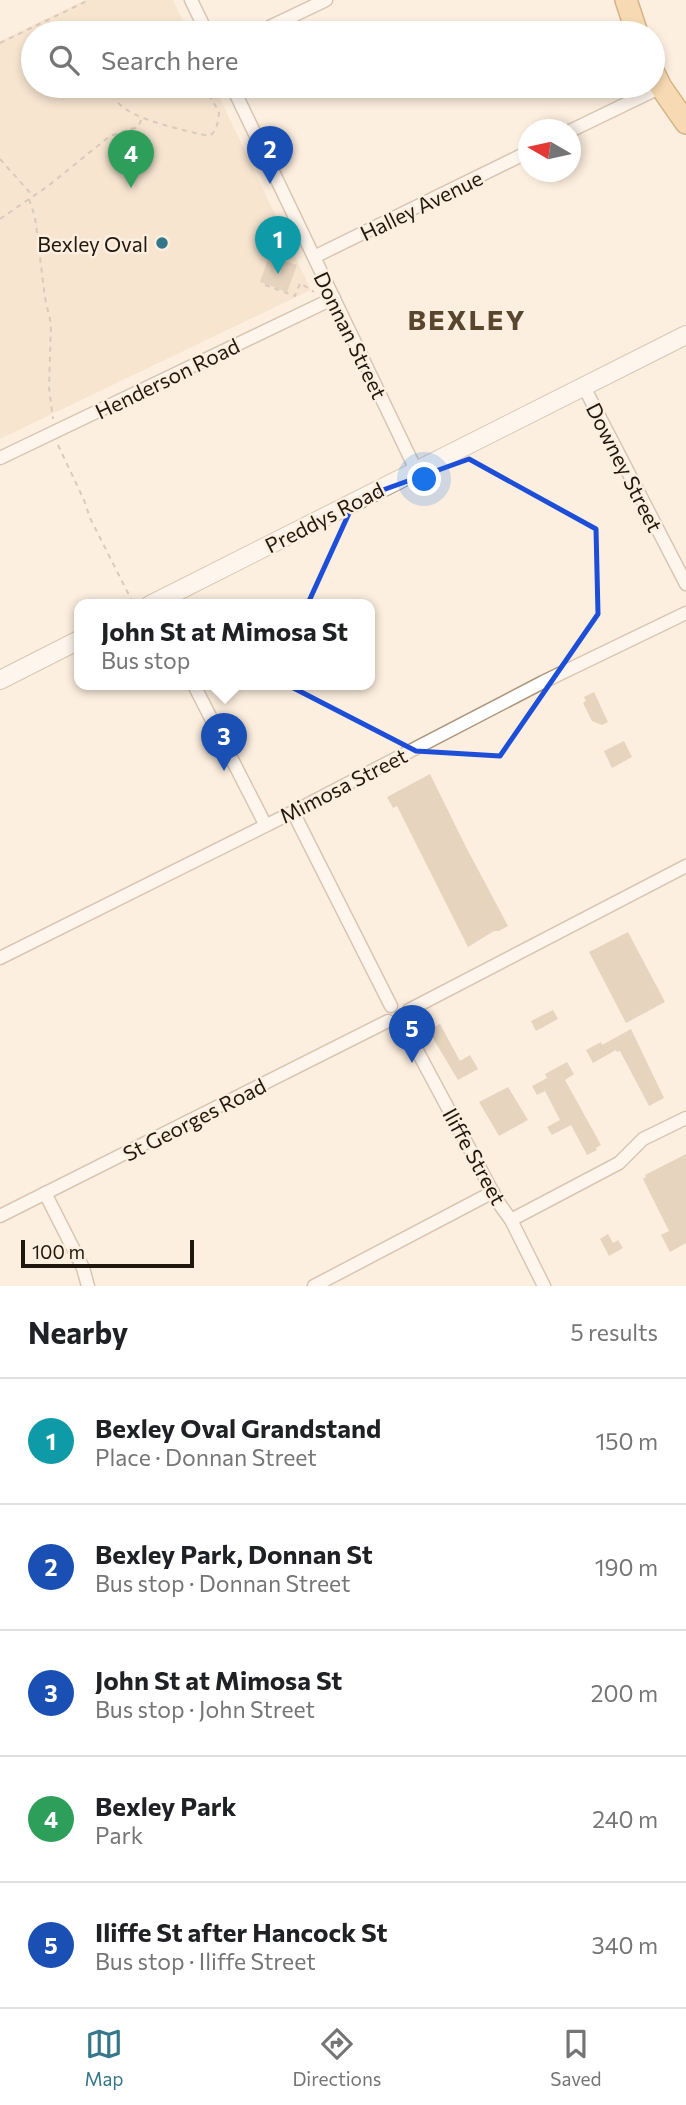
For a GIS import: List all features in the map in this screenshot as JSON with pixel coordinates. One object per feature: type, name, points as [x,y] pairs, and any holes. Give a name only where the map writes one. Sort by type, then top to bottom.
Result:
[{"type":"main road","points":[[626,0],[633,21]]},
{"type":"main road","points":[[665,91],[686,123]]},
{"type":"main road","name":"Preddys Road","points":[[162,599],[686,335]]},
{"type":"main road","points":[[0,680],[74,643]]},
{"type":"street","points":[[191,0],[201,21]]},
{"type":"street","points":[[282,21],[326,0]]},
{"type":"street","name":"Donnan Street","points":[[238,98],[416,470]]},
{"type":"street","points":[[581,124],[625,98]]},
{"type":"street","name":"Halley Avenue","points":[[314,257],[518,157]]},
{"type":"street","name":"Henderson Road","points":[[0,458],[334,298]]},
{"type":"street","name":"Downey Street","points":[[584,387],[686,584]]},
{"type":"street","name":"Mimosa Street","points":[[0,958],[543,682],[686,613]]},
{"type":"street","points":[[197,690],[265,824]]},
{"type":"street","points":[[292,811],[391,1006]]},
{"type":"street","points":[[409,1010],[686,866]]},
{"type":"street","points":[[401,1004],[409,1010],[409,1021],[404,1026],[397,1027],[388,1021],[387,1013],[391,1006],[401,1004]]},
{"type":"street","name":"St Georges Road","points":[[0,1216],[388,1021]]},
{"type":"street","name":"Iliffe Street","points":[[404,1026],[511,1220],[544,1286]]},
{"type":"street","points":[[511,1220],[619,1163],[643,1139],[686,1118]]},
{"type":"street","points":[[314,1286],[494,1192]]},
{"type":"street","points":[[45,1193],[83,1268],[88,1286]]},
{"type":"path","points":[[46,21],[89,0]]},
{"type":"path","points":[[0,43],[21,33]]},
{"type":"path","points":[[118,98],[119,104],[128,111],[160,124],[208,136],[213,134],[219,112],[211,98]]},
{"type":"path","points":[[0,219],[48,186],[110,136],[138,127],[143,116]]},
{"type":"path","points":[[0,159],[33,196]]},
{"type":"path","points":[[29,199],[35,217],[51,324],[49,388],[52,419]]},
{"type":"path","points":[[265,285],[295,296],[300,283],[314,292]]},
{"type":"path","points":[[59,448],[90,518],[131,599]]},
{"type":"highlighted area","points":[[469,459],[596,529],[598,614],[500,756],[416,751],[274,678],[355,500]]},
{"type":"shaded area","points":[[85,0],[173,0],[183,21],[41,21]]},
{"type":"shaded area","points":[[21,31],[21,98],[220,98],[311,290],[0,439],[0,41]]},
{"type":"building","points":[[269,256],[297,265],[287,292],[260,282]]},
{"type":"building","points":[[594,692],[608,722],[602,725],[592,721],[583,703],[586,701],[584,697]]},
{"type":"building","points":[[624,741],[632,757],[612,768],[604,751]]},
{"type":"building","points":[[430,774],[508,926],[468,947],[397,806],[393,808],[387,797]]},
{"type":"building","points":[[628,932],[665,1002],[626,1023],[589,952]]},
{"type":"building","points":[[553,1010],[558,1019],[536,1031],[531,1021]]},
{"type":"building","points":[[440,1024],[460,1061],[470,1055],[478,1069],[458,1080],[428,1030]]},
{"type":"building","points":[[631,1029],[664,1098],[649,1106],[620,1051],[616,1050],[593,1063],[586,1050],[601,1042],[602,1045]]},
{"type":"building","points":[[567,1062],[574,1074],[565,1080],[601,1145],[587,1155],[571,1125],[552,1135],[547,1127],[560,1120],[545,1091],[537,1095],[532,1086],[547,1078],[545,1074]]},
{"type":"building","points":[[508,1087],[528,1120],[499,1136],[479,1102]]},
{"type":"building","points":[[686,1154],[686,1243],[670,1252],[661,1235],[669,1231],[643,1179],[645,1175]]},
{"type":"building","points":[[608,1234],[613,1243],[618,1240],[623,1248],[609,1256],[600,1239]]},
{"type":"place","name":"Bexley Park, Donnan St","points":[[270,184]]},
{"type":"place","name":"Bexley Park","points":[[131,188]]},
{"type":"place","name":"Bexley Oval","points":[[162,243]]},
{"type":"place","name":"Bexley Oval Grandstand","points":[[278,274]]},
{"type":"place","name":"John St at Mimosa St","points":[[224,771]]},
{"type":"place","name":"Iliffe St after Hancock St","points":[[412,1063]]},
{"type":"district","name":"BEXLEY","points":[[467,319]]}]
